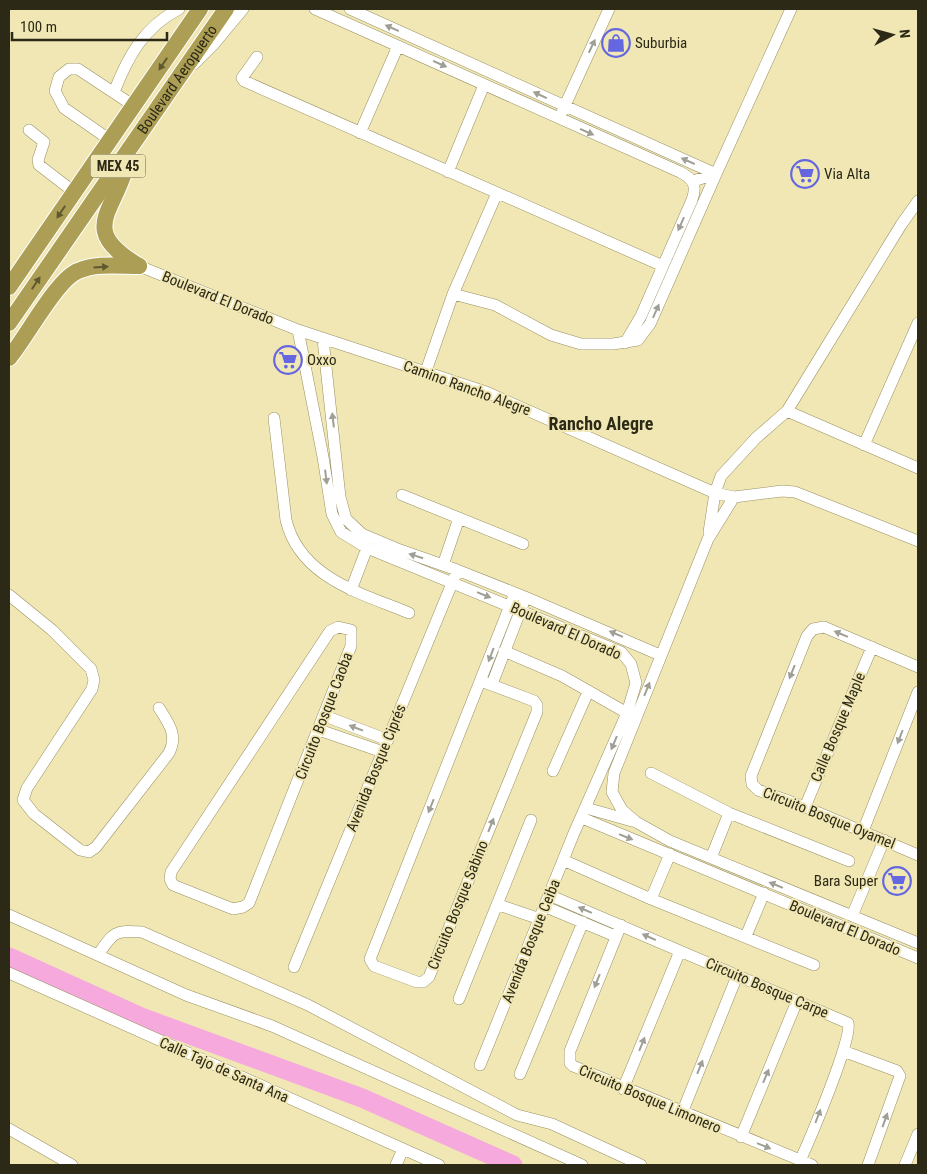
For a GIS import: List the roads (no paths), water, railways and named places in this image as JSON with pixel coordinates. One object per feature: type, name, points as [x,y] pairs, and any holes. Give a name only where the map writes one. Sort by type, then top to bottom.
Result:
[{"type":"highway","name":"Boulevard Aeropuerto","points":[[9,287],[200,9]]},
{"type":"highway","name":"Boulevard Aeropuerto","points":[[9,323],[226,9]]},
{"type":"highway","points":[[131,147],[124,174],[107,214],[104,230],[110,245],[116,252],[139,266]]},
{"type":"highway","points":[[9,358],[60,286],[72,273],[101,266],[139,266]]},
{"type":"street","points":[[114,92],[130,54],[137,44],[156,23],[179,9]]},
{"type":"street","points":[[180,77],[214,44],[243,9]]},
{"type":"street","points":[[315,9],[484,84],[559,120],[680,172],[693,181],[695,187],[692,200],[641,316],[624,343]]},
{"type":"street","points":[[352,9],[716,174]]},
{"type":"street","points":[[559,120],[609,9]]},
{"type":"street","points":[[453,294],[495,305],[537,328],[565,339],[590,344],[624,343],[638,340],[646,332],[790,9]]},
{"type":"street","points":[[370,33],[375,20]]},
{"type":"street","points":[[360,133],[398,46]]},
{"type":"street","points":[[257,56],[242,78],[244,81],[663,266]]},
{"type":"street","points":[[462,74],[468,62]]},
{"type":"street","points":[[110,140],[64,108],[57,98],[55,85],[65,71],[74,68],[85,73],[134,106]]},
{"type":"street","points":[[448,172],[484,84]]},
{"type":"street","points":[[29,130],[44,142],[38,160],[39,165],[74,192]]},
{"type":"street","points":[[628,150],[634,138]]},
{"type":"street","points":[[693,181],[716,174]]},
{"type":"street","points":[[426,371],[453,294],[497,193]]},
{"type":"street","name":"Boulevard El Dorado","points":[[708,539],[715,492],[721,476],[731,462],[787,411],[901,225],[918,201]]},
{"type":"street","name":"Boulevard El Dorado","points":[[139,266],[323,339],[336,442],[340,497],[344,514],[350,524],[362,534],[520,595],[660,655]]},
{"type":"street","points":[[864,445],[918,324]]},
{"type":"street","name":"Boulevard El Dorado","points":[[298,330],[332,514],[336,524],[348,538],[367,548],[453,582],[626,656],[631,664],[636,683],[627,713],[584,813],[670,854],[918,958]]},
{"type":"street","name":"Camino Rancho Alegre","points":[[323,339],[426,371],[534,412],[715,492],[734,497],[782,491],[795,492],[918,541]]},
{"type":"street","points":[[307,378],[327,376]]},
{"type":"street","points":[[787,411],[918,468]]},
{"type":"street","points":[[274,418],[286,520],[292,537],[300,551],[319,572],[351,590],[410,613]]},
{"type":"street","points":[[320,444],[336,442]]},
{"type":"street","points":[[402,495],[522,544]]},
{"type":"street","name":"Boulevard El Dorado","points":[[734,497],[708,539],[660,655],[612,783],[612,792],[619,806],[636,822],[670,841],[918,943]]},
{"type":"street","points":[[443,565],[459,518]]},
{"type":"street","points":[[351,590],[367,548]]},
{"type":"street","name":"Avenida Bosque Ciprés","points":[[294,967],[457,570]]},
{"type":"street","points":[[9,595],[52,630],[92,669],[94,675],[92,689],[26,788],[23,800],[34,814],[80,850],[89,852],[96,847],[169,754],[173,745],[173,732],[159,708]]},
{"type":"street","name":"Circuito Bosque Sabino","points":[[486,682],[534,701],[537,705],[537,712],[429,977],[423,982],[417,982],[374,966],[370,959],[486,682],[520,595]]},
{"type":"street","name":"Circuito Bosque Sabino","points":[[486,682],[504,651],[515,608]]},
{"type":"street","name":"Circuito Bosque Caoba","points":[[338,627],[347,628],[352,634],[351,646],[325,716],[249,903],[243,908],[233,909],[173,885],[170,878],[171,872],[330,631],[338,627]]},
{"type":"street","name":"Circuito Bosque Oyamel","points":[[918,667],[824,627],[813,628],[807,636],[751,776],[752,784],[758,790],[805,807],[918,855]]},
{"type":"street","name":"Calle Bosque Maple","points":[[805,807],[872,647]]},
{"type":"street","points":[[504,651],[562,676],[627,713]]},
{"type":"street","points":[[553,771],[588,692]]},
{"type":"street","points":[[863,831],[918,692]]},
{"type":"street","points":[[325,716],[388,740]]},
{"type":"street","points":[[319,730],[382,752]]},
{"type":"street","points":[[651,773],[729,813],[849,861]]},
{"type":"street","points":[[584,813],[636,822]]},
{"type":"street","name":"Avenida Bosque Ceiba","points":[[480,1064],[584,813]]},
{"type":"street","points":[[710,858],[729,813]]},
{"type":"street","points":[[459,999],[499,904],[531,820]]},
{"type":"street","points":[[852,916],[884,840]]},
{"type":"street","points":[[651,899],[670,854]]},
{"type":"street","points":[[563,860],[651,899],[814,964]]},
{"type":"street","points":[[746,936],[764,893]]},
{"type":"street","name":"Circuito Bosque Carpe","points":[[550,895],[848,1022],[850,1029],[843,1052],[800,1161]]},
{"type":"street","points":[[499,904],[540,919]]},
{"type":"street","points":[[546,907],[615,936]]},
{"type":"street","points":[[9,916],[186,995],[272,1026],[582,1165]]},
{"type":"street","points":[[520,1074],[583,922]]},
{"type":"street","name":"Circuito Bosque Limonero","points":[[621,925],[570,1051],[570,1063],[577,1070],[812,1165]]},
{"type":"street","points":[[98,955],[111,935],[122,931],[142,932],[308,1005],[517,1114],[552,1124],[641,1165]]},
{"type":"street","points":[[623,1089],[680,951]]},
{"type":"street","name":"Calle Tajo de Santa Ana","points":[[9,973],[439,1165]]},
{"type":"street","points":[[682,1113],[737,976]]},
{"type":"street","points":[[741,1137],[797,1001]]},
{"type":"street","points":[[843,1052],[899,1073],[900,1078],[868,1165]]},
{"type":"street","points":[[9,1129],[72,1165]]},
{"type":"street","points":[[905,1165],[918,1134]]},
{"type":"street","points":[[396,1165],[403,1149]]},
{"type":"waterway","points":[[9,957],[141,1017],[362,1098],[513,1165]]},
{"type":"place","name":"Suburbia","points":[[616,43]]},
{"type":"place","name":"Via Alta","points":[[805,174]]},
{"type":"place","name":"Oxxo","points":[[288,360]]},
{"type":"place","name":"Bara Super","points":[[897,881]]},
{"type":"district","name":"Rancho Alegre","points":[[601,424]]}]
